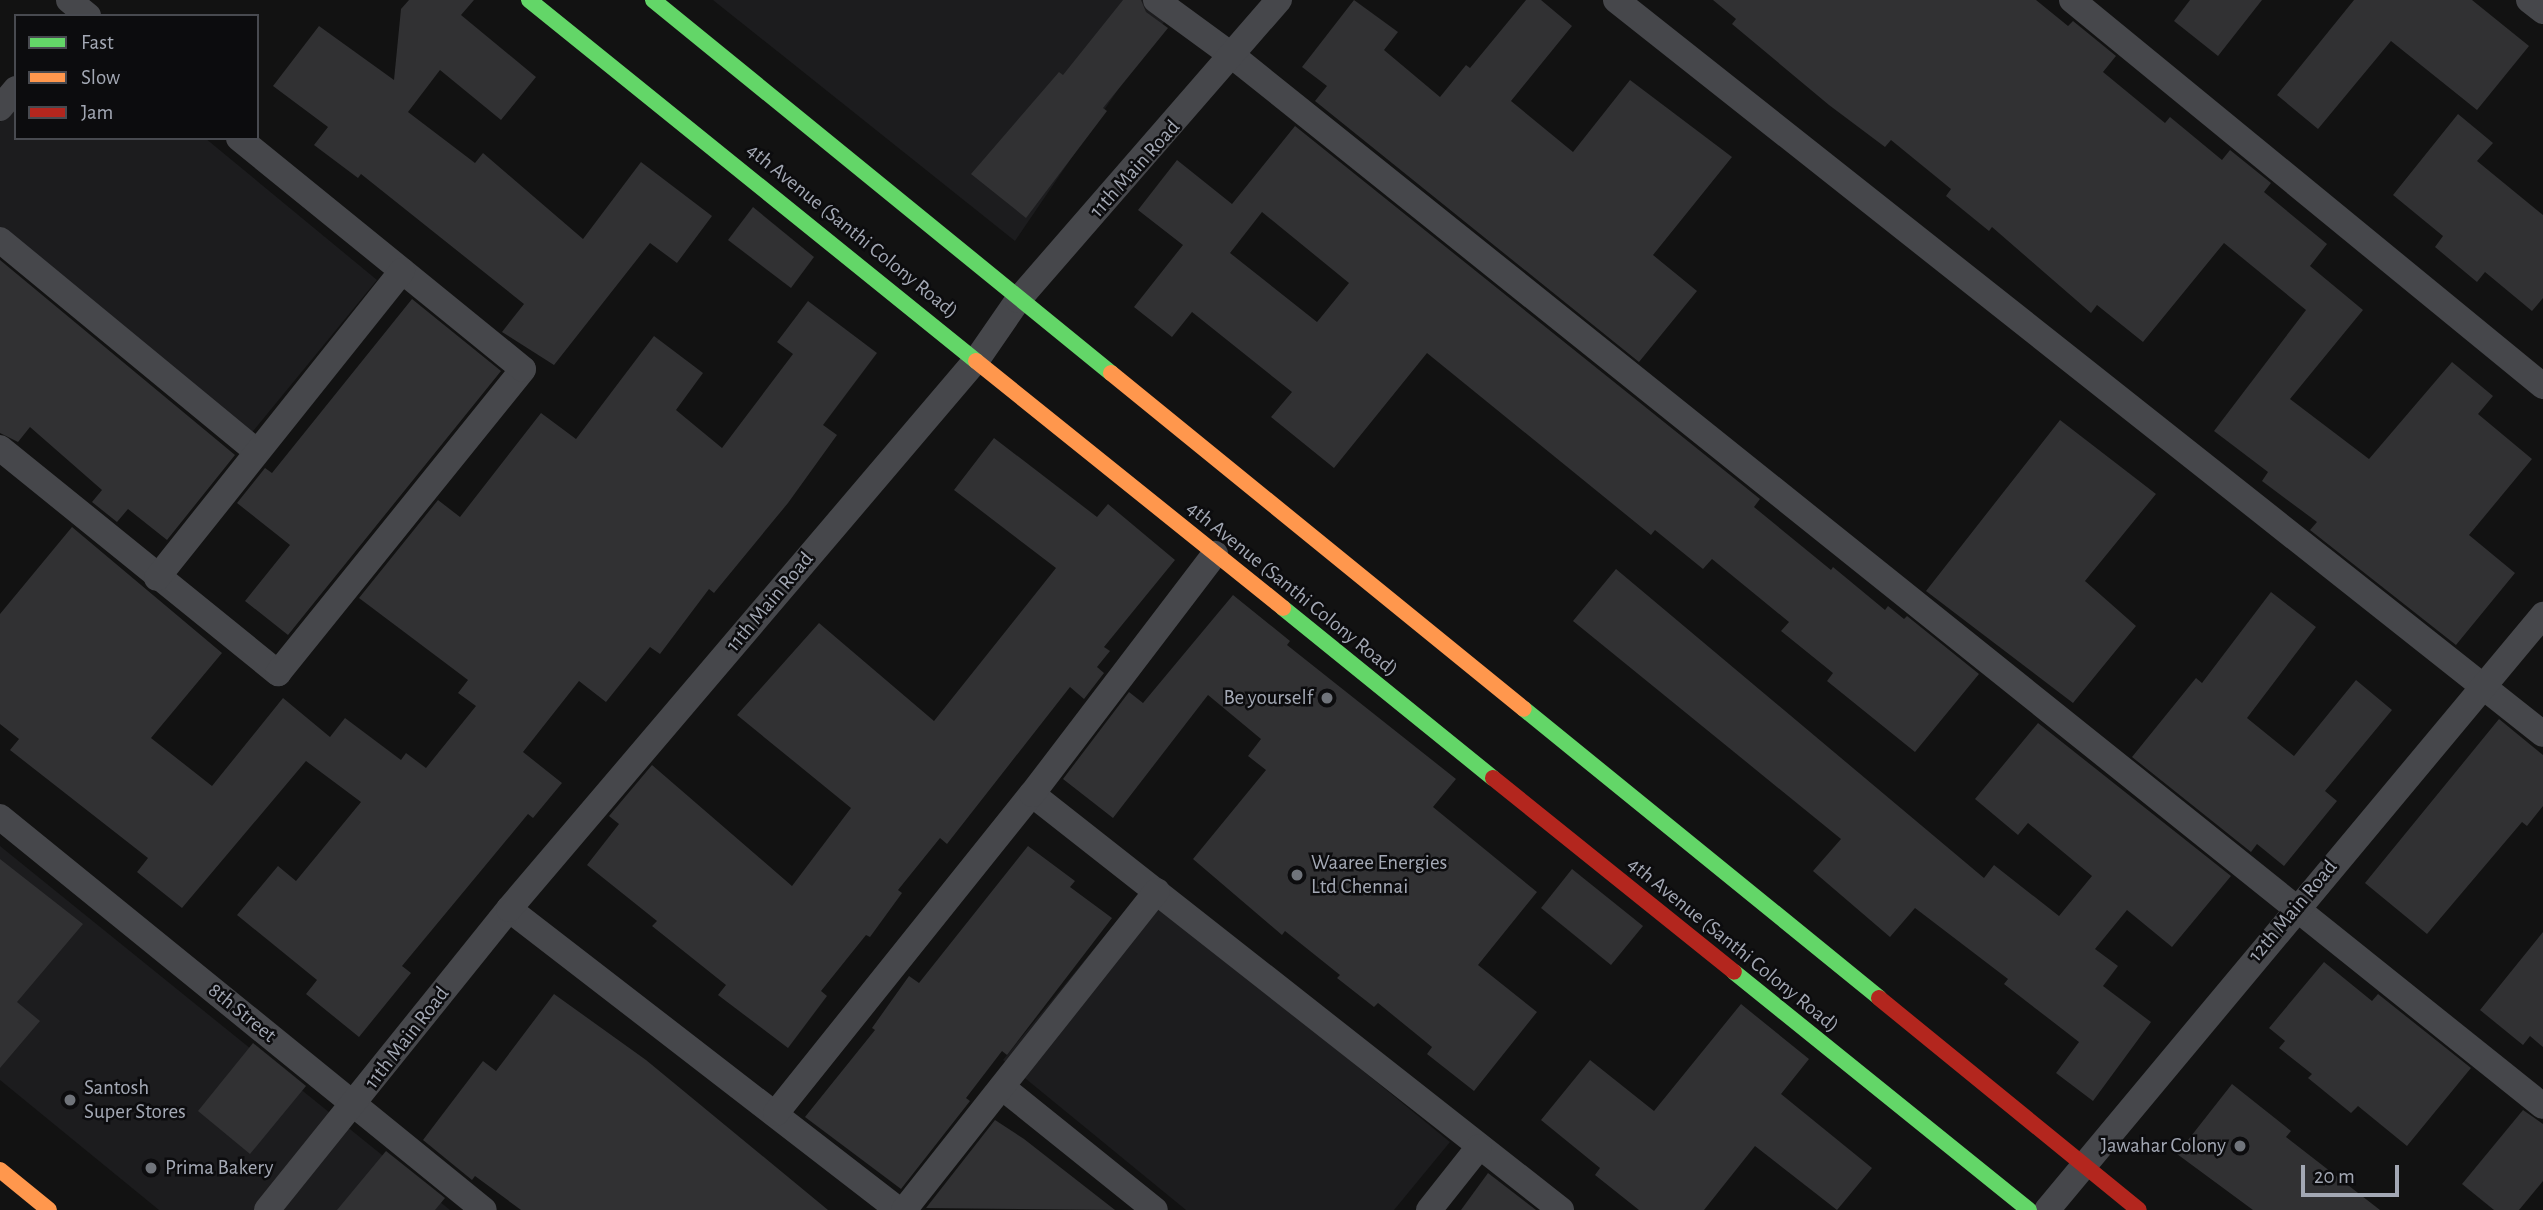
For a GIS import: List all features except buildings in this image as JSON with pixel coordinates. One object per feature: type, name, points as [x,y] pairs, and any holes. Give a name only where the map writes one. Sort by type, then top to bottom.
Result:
[{"type":"street","name":"4th Avenue (Santhi Colony Road)","points":[[529,0],[978,358],[1215,554],[2029,1210]]},
{"type":"street","points":[[653,0],[1018,300],[2139,1210]]},
{"type":"street","points":[[1156,0],[1234,57],[2297,906],[2543,1106]]},
{"type":"street","name":"11th Main Road","points":[[267,1210],[355,1105],[509,909],[978,358],[1018,300],[1234,57],[1279,0]]},
{"type":"street","points":[[1616,0],[2543,734]]},
{"type":"street","points":[[2072,0],[2543,386]]},
{"type":"street","points":[[2529,0],[2543,11]]},
{"type":"street","points":[[0,108],[14,91]]},
{"type":"street","points":[[0,448],[157,578],[278,673],[523,369],[241,140]]},
{"type":"street","points":[[0,240],[257,452]]},
{"type":"street","points":[[157,578],[402,271]]},
{"type":"street","points":[[776,1113],[1032,794],[1215,554]]},
{"type":"street","name":"12th Main Road","points":[[2048,1210],[2297,906],[2543,615]]},
{"type":"street","points":[[1032,794],[1561,1210]]},
{"type":"street","name":"8th Street","points":[[0,817],[485,1210]]},
{"type":"street","points":[[904,1210],[1157,891]]},
{"type":"street","points":[[509,909],[898,1210]]},
{"type":"street","points":[[1002,1087],[1155,1210]]},
{"type":"street","points":[[1429,1210],[1479,1147]]},
{"type":"street","points":[[0,1170],[49,1210]]},
{"type":"shaded area","points":[[713,0],[1179,0],[1015,241]]},
{"type":"shaded area","points":[[14,105],[14,140],[207,140],[377,280],[249,436],[0,231],[0,122]]},
{"type":"shaded area","points":[[0,846],[450,1210],[159,1210],[0,1080]]},
{"type":"shaded area","points":[[1142,890],[1450,1142],[1394,1210],[1186,1210],[1003,1060]]},
{"type":"traffic: fast","points":[[529,0],[976,361]]},
{"type":"traffic: fast","points":[[653,0],[1111,373]]},
{"type":"traffic: fast","points":[[1283,608],[1493,778]]},
{"type":"traffic: fast","points":[[1524,709],[1879,998]]},
{"type":"traffic: fast","points":[[1734,972],[2029,1210]]},
{"type":"traffic: slow","points":[[976,361],[1283,608]]},
{"type":"traffic: slow","points":[[1111,373],[1524,709]]},
{"type":"traffic: slow","points":[[0,1170],[49,1210]]},
{"type":"traffic: jam","points":[[1493,778],[1734,972]]},
{"type":"traffic: jam","points":[[1879,998],[2139,1210]]},
{"type":"place","name":"Be yourself","points":[[1327,698]]},
{"type":"place","name":"Waaree Energies Ltd Chennai","points":[[1297,875]]},
{"type":"place","name":"Santosh Super Stores","points":[[70,1100]]},
{"type":"place","name":"Jawahar Colony","points":[[2240,1146]]},
{"type":"place","name":"Prima Bakery","points":[[151,1168]]}]
